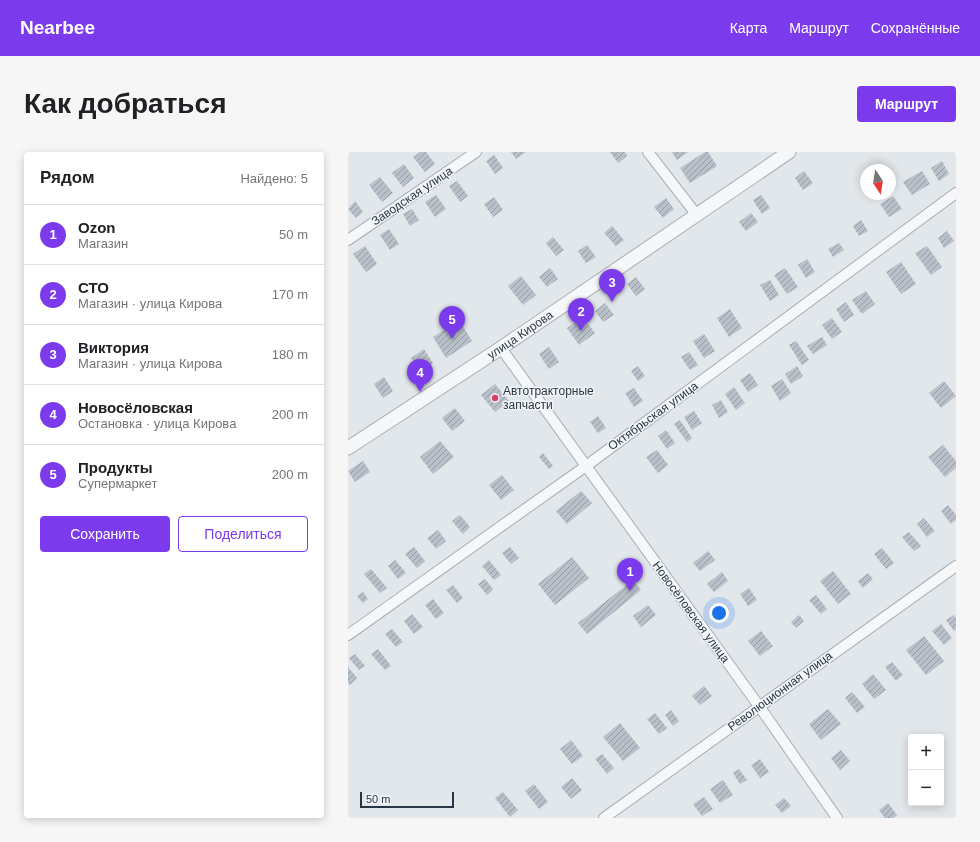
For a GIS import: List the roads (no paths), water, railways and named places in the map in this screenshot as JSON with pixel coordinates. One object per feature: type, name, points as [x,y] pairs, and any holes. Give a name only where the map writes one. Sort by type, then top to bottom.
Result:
[{"type":"street","name":"Заводская улица","points":[[348,240],[476,152]]},
{"type":"street","points":[[648,152],[696,214]]},
{"type":"street","name":"улица Кирова","points":[[348,448],[501,348],[789,152]]},
{"type":"street","name":"Октябрьская улица","points":[[348,635],[586,466],[956,194]]},
{"type":"street","name":"Новосёловская улица","points":[[501,348],[759,706],[837,818]]},
{"type":"street","name":"Революционная улица","points":[[604,818],[956,566]]},
{"type":"place","name":"Виктория","points":[[612,302]]},
{"type":"place","name":"СТО","points":[[581,331]]},
{"type":"place","name":"Продукты","points":[[452,339]]},
{"type":"place","name":"Новосёловская","points":[[420,392]]},
{"type":"place","name":"Автотракторные запчасти","points":[[495,398]]},
{"type":"place","name":"Ozon","points":[[630,591]]}]
